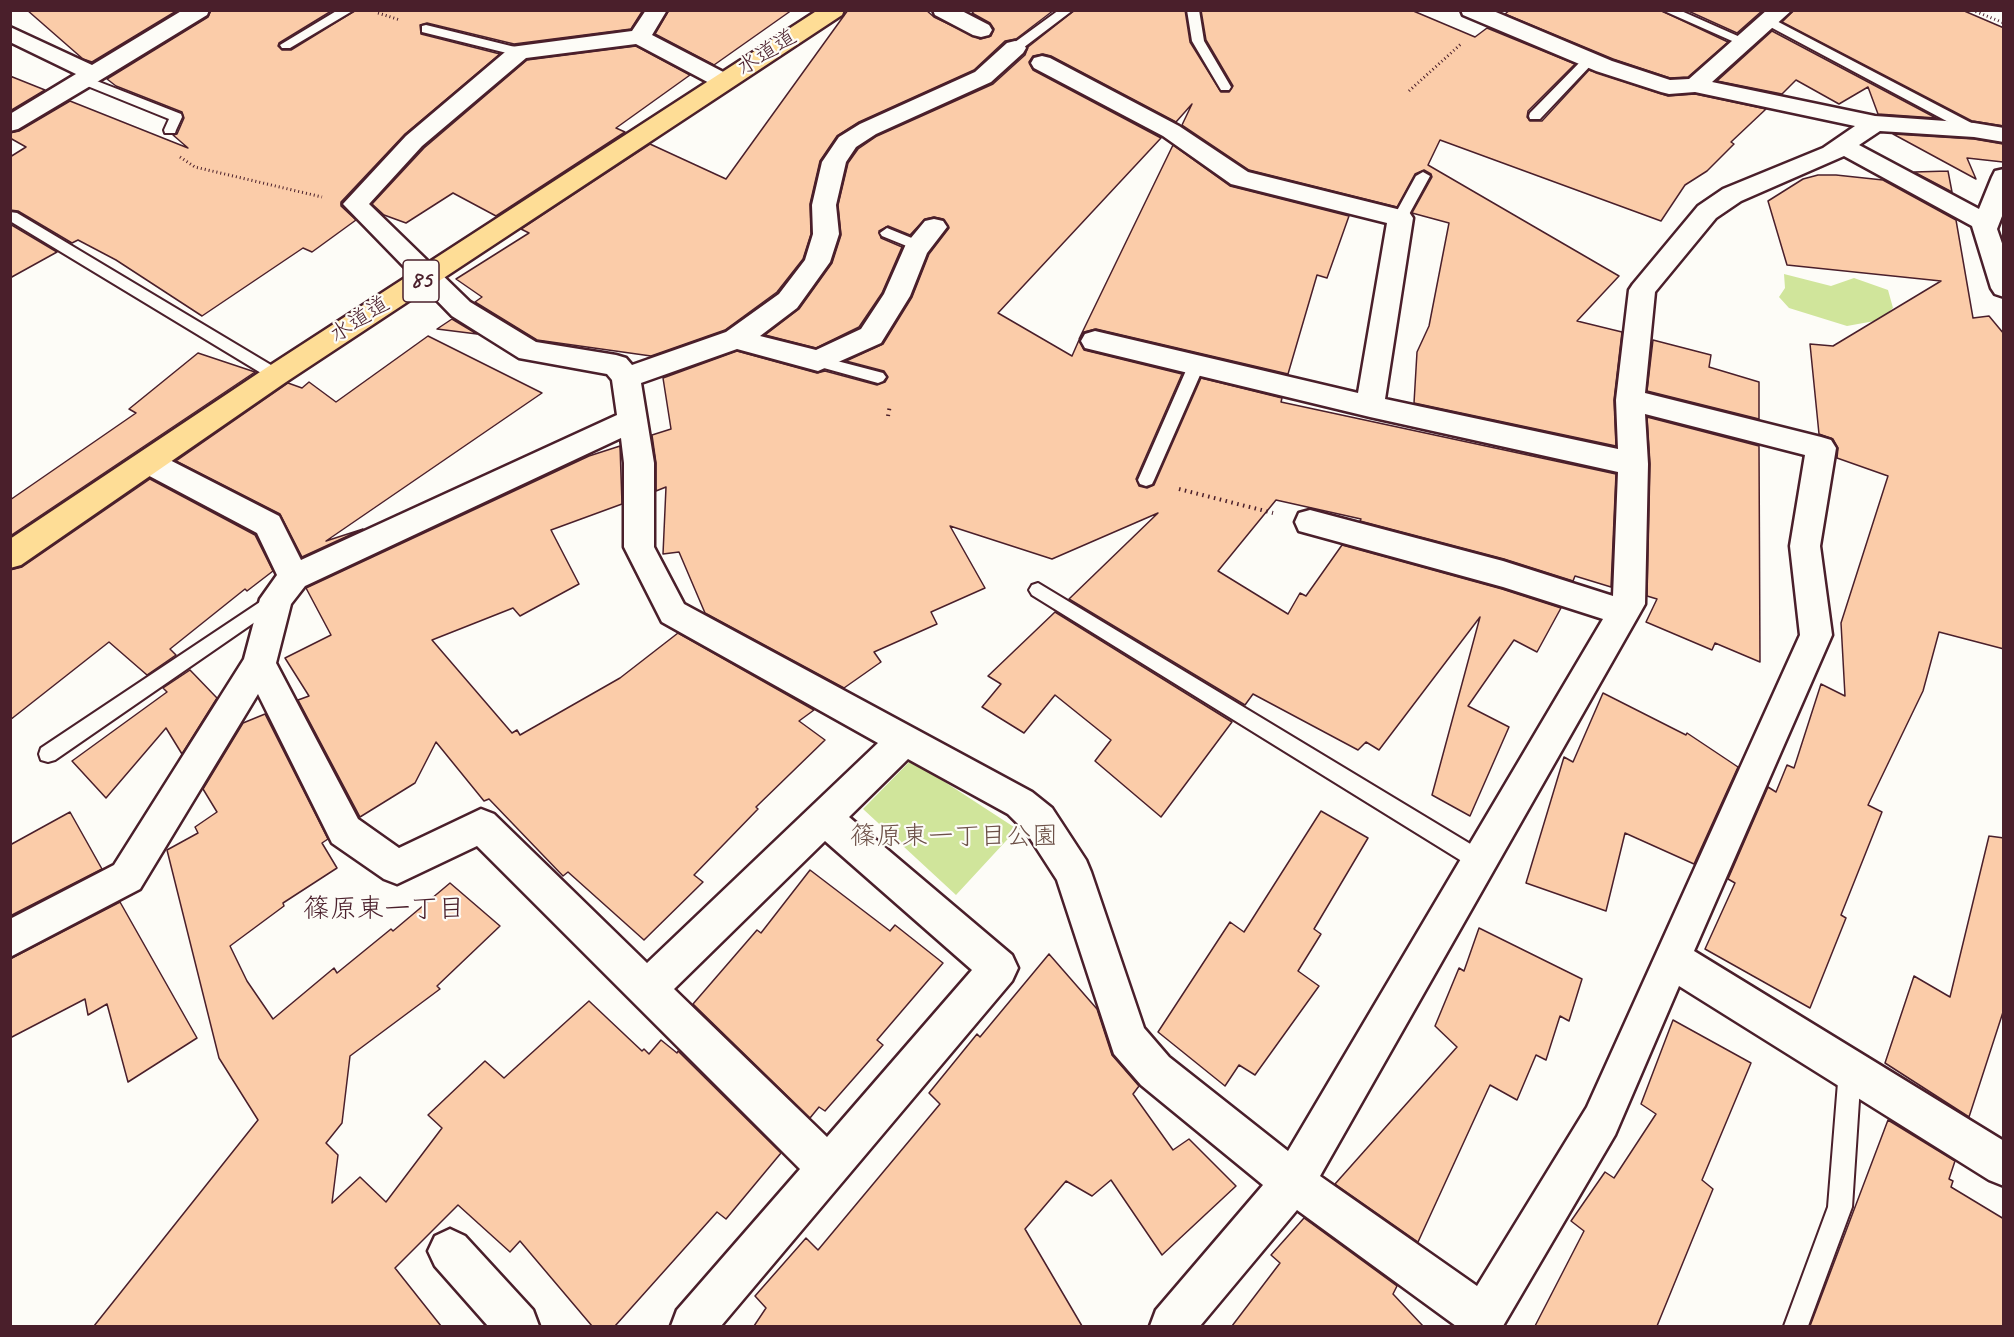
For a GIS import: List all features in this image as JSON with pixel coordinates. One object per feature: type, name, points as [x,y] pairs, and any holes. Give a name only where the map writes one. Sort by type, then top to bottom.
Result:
[{"type":"main road","name":"水道道","points":[[10,556],[150,463],[276,375],[834,10]]},
{"type":"street","points":[[10,124],[199,10]]},
{"type":"street","points":[[639,37],[657,10]]},
{"type":"street","points":[[943,10],[981,30]]},
{"type":"street","points":[[1487,14],[1589,60],[1669,87],[1695,85],[1875,123],[1974,130],[2004,135]]},
{"type":"street","points":[[1695,85],[1774,15]]},
{"type":"street","points":[[13,37],[89,77]]},
{"type":"street","points":[[723,81],[639,37],[519,52],[414,141],[347,202],[460,309],[529,351],[616,364],[626,378],[639,464],[639,547],[673,613],[1020,803],[1039,820],[1073,872],[1128,1040],[1155,1071],[1293,1182],[1481,1322],[1601,1121],[1815,635],[1804,546],[1821,448],[1630,400]]},
{"type":"street","points":[[626,378],[736,339],[788,301],[817,262],[826,234],[824,205],[834,162],[847,142],[868,129],[983,77],[1015,48]]},
{"type":"street","points":[[1042,63],[1171,131],[1240,178],[1400,218],[1370,405]]},
{"type":"street","points":[[1172,1326],[1293,1182],[1629,604],[1633,464],[1630,400],[1642,290],[1707,212],[1732,195],[1843,146],[1875,123]]},
{"type":"street","points":[[1843,146],[1986,223]]},
{"type":"street","points":[[2004,177],[1984,229],[2004,288]]},
{"type":"street","points":[[736,339],[818,361],[871,336],[897,296],[926,237]]},
{"type":"street","points":[[1095,341],[1196,366],[1633,464]]},
{"type":"street","points":[[285,588],[632,420]]},
{"type":"street","points":[[10,939],[128,878],[259,663],[285,588],[268,525],[150,463]]},
{"type":"street","points":[[1310,522],[1503,574],[1624,613]]},
{"type":"street","points":[[259,663],[345,831],[397,867],[481,826],[829,1168]]},
{"type":"street","points":[[647,989],[904,740]]},
{"type":"street","points":[[693,1326],[999,968],[824,818]]},
{"type":"street","points":[[1671,959],[2004,1165]]},
{"type":"street","points":[[450,1251],[517,1326]]},
{"type":"lane","points":[[286,45],[348,10]]},
{"type":"lane","points":[[1015,48],[1067,10]]},
{"type":"lane","points":[[1193,10],[1198,41],[1225,87]]},
{"type":"lane","points":[[1668,10],[1743,41]]},
{"type":"lane","points":[[1774,15],[1974,130]]},
{"type":"lane","points":[[426,29],[519,52]]},
{"type":"lane","points":[[1535,117],[1589,60]]},
{"type":"lane","points":[[89,77],[176,117],[170,130]]},
{"type":"lane","points":[[1400,218],[1423,176]]},
{"type":"lane","points":[[12,216],[276,375]]},
{"type":"lane","points":[[887,232],[926,237]]},
{"type":"lane","points":[[818,361],[878,377]]},
{"type":"lane","points":[[1146,480],[1196,366]]},
{"type":"lane","points":[[48,754],[285,588]]},
{"type":"lane","points":[[1038,590],[1480,861]]},
{"type":"lane","points":[[1796,1326],[1840,1207],[1851,1070]]},
{"type":"path","points":[[1972,10],[2004,23]]},
{"type":"path","points":[[1409,91],[1461,44]]},
{"type":"path","points":[[170,130],[166,143],[177,155],[195,167],[347,202]]},
{"type":"path","points":[[1146,480],[1310,522]]},
{"type":"green space","points":[[1784,274],[1831,286],[1854,278],[1888,290],[1893,308],[1880,320],[1847,326],[1789,308],[1779,297],[1785,288]]},
{"type":"green space","name":"篠原東一丁目公園","points":[[911,760],[1017,829],[956,895],[863,809]]},
{"type":"building","points":[[27,10],[178,10],[92,62],[83,59]]},
{"type":"building","points":[[211,10],[333,10],[279,43],[278,46],[282,50],[291,50],[356,10],[643,10],[631,29],[514,44],[427,23],[420,25],[421,34],[500,54],[405,134],[341,202],[341,206],[356,220],[312,252],[303,248],[202,316],[116,260],[78,240],[72,243],[18,211],[10,210],[10,157],[26,147],[10,138],[10,133],[19,131],[70,101],[188,148],[173,135],[177,134],[184,118],[182,112],[116,86],[107,79],[208,17]]},
{"type":"building","points":[[669,10],[792,10],[714,65],[655,34]]},
{"type":"building","points":[[848,10],[926,10],[934,17],[980,39],[991,36],[994,29],[990,23],[972,13],[976,10],[1054,10],[1016,39],[1005,41],[974,70],[859,122],[837,136],[820,161],[810,204],[811,234],[803,259],[777,292],[725,330],[651,356],[537,340],[475,302],[482,297],[456,279],[529,233],[521,229],[650,144],[726,179]]},
{"type":"building","points":[[1075,10],[1185,10],[1190,42],[1221,92],[1229,92],[1233,86],[1206,40],[1201,10],[1411,10],[1475,37],[1487,28],[1575,64],[1528,111],[1527,117],[1530,121],[1542,121],[1589,70],[1668,96],[1695,94],[1766,109],[1731,142],[1734,144],[1707,171],[1685,185],[1661,221],[1440,140],[1428,165],[1619,276],[1577,321],[1622,332],[1614,400],[1616,446],[1414,403],[1417,352],[1429,326],[1449,223],[1412,213],[1432,177],[1431,174],[1424,170],[1415,174],[1397,207],[1249,170],[1182,125],[1192,104],[1176,122],[1051,56],[1043,54],[1033,56],[1029,62],[1033,70],[1161,138],[998,313],[1072,356],[1079,340],[1084,350],[1182,374],[1136,479],[1139,486],[1147,488],[1154,485],[1201,378],[1282,398],[1281,402],[1616,474],[1611,587],[1575,576],[1573,581],[1504,559],[1360,521],[1361,519],[1276,500],[1218,571],[1288,614],[1300,593],[1306,596],[1342,545],[1502,589],[1561,608],[1537,652],[1514,640],[1468,706],[1509,727],[1470,816],[1432,795],[1480,617],[1379,750],[1366,742],[1358,750],[1253,694],[1245,705],[1069,599],[1158,513],[1052,559],[950,526],[985,588],[931,612],[937,624],[874,652],[881,662],[844,688],[705,613],[679,552],[663,554],[666,487],[656,491],[656,463],[652,435],[671,429],[663,378],[737,351],[817,373],[825,371],[877,385],[885,382],[888,377],[884,371],[846,361],[883,344],[912,297],[929,254],[949,228],[943,219],[934,217],[925,219],[910,235],[888,226],[879,231],[881,238],[902,247],[882,293],[859,327],[816,348],[765,335],[799,309],[832,263],[841,235],[838,205],[848,163],[858,149],[877,136],[993,84],[1025,55],[1028,47]]},
{"type":"building","points":[[1510,10],[1660,10],[1728,42],[1688,77],[1670,78],[1613,59],[1505,14]]},
{"type":"building","points":[[1686,10],[1763,10],[1737,33]]},
{"type":"building","points":[[1794,10],[1962,10],[2004,28],[2004,126],[1972,121],[1782,22]]},
{"type":"building","points":[[1772,31],[1936,118],[1878,114],[1868,87],[1839,104],[1796,80],[1782,94],[1717,81]]},
{"type":"building","points":[[636,46],[690,75],[616,128],[625,132],[496,216],[453,193],[406,223],[384,215],[372,204],[424,148],[527,60]]},
{"type":"building","points":[[10,76],[45,90],[10,111]]},
{"type":"building","points":[[1893,134],[1974,139],[2003,144],[2003,162],[1967,158],[1976,179]]},
{"type":"building","points":[[1173,145],[1230,186],[1349,216],[1327,278],[1317,275],[1288,374],[1096,329],[1084,332],[1079,339]]},
{"type":"building","points":[[1948,171],[1952,192],[1914,172]]},
{"type":"building","points":[[1818,175],[1883,180],[1956,220],[1973,318],[1989,316],[2004,334],[2004,649],[1939,632],[1923,691],[1868,805],[1882,812],[1841,915],[1846,918],[1810,1008],[1705,949],[1735,883],[1728,879],[1768,787],[1776,792],[1787,765],[1794,768],[1821,684],[1845,696],[1841,623],[1888,476],[1837,458],[1838,448],[1833,439],[1819,434],[1810,344],[1833,346],[1941,281],[1787,265],[1768,201],[1803,179]]},
{"type":"building","points":[[10,224],[57,252],[10,278]]},
{"type":"building","points":[[452,319],[477,334],[437,329]]},
{"type":"building","points":[[428,336],[542,393],[326,541],[363,529],[302,557],[280,514],[176,461],[288,383],[302,388],[309,382],[336,402]]},
{"type":"building","points":[[1653,340],[1711,355],[1709,367],[1759,382],[1759,419],[1647,391]]},
{"type":"building","points":[[198,353],[255,372],[10,536],[10,500],[136,413],[129,409]]},
{"type":"building","points":[[1647,417],[1759,446],[1760,662],[1715,643],[1712,650],[1646,622],[1657,599],[1647,596],[1650,464]]},
{"type":"building","points":[[620,446],[622,504],[551,530],[579,584],[520,616],[513,608],[432,640],[512,733],[517,730],[520,735],[620,678],[678,633],[814,710],[799,721],[825,740],[756,807],[758,809],[694,875],[703,882],[644,940],[568,872],[563,876],[489,799],[484,801],[436,742],[415,783],[360,817],[298,700],[309,696],[285,658],[331,635],[306,588],[589,456]]},
{"type":"building","points":[[150,479],[255,535],[273,571],[247,591],[245,589],[170,649],[176,655],[147,675],[109,642],[10,720],[10,570],[22,567]]},
{"type":"building","points":[[1055,612],[1232,722],[1161,817],[1095,761],[1111,740],[1055,695],[1024,733],[982,707],[1001,684],[988,676]]},
{"type":"building","points":[[190,670],[217,698],[182,754],[166,728],[106,798],[72,761],[167,692],[163,688]]},
{"type":"building","points":[[1603,693],[1686,735],[1687,733],[1738,767],[1694,864],[1625,833],[1606,911],[1526,883],[1564,757],[1573,762]]},
{"type":"building","points":[[265,714],[328,839],[322,843],[337,868],[283,903],[284,906],[230,946],[247,981],[273,1019],[334,968],[337,973],[391,929],[393,931],[450,883],[500,926],[437,986],[440,989],[350,1056],[342,1123],[326,1143],[338,1155],[332,1203],[360,1177],[386,1202],[442,1128],[428,1115],[485,1061],[504,1078],[589,1001],[642,1051],[644,1049],[649,1054],[661,1040],[677,1053],[678,1051],[781,1153],[726,1219],[717,1212],[615,1326],[592,1326],[520,1241],[510,1252],[458,1205],[395,1268],[441,1326],[94,1326],[258,1120],[219,1058],[167,850],[198,833],[195,827],[217,812],[203,789],[243,723]]},
{"type":"building","points":[[1321,811],[1368,838],[1314,929],[1321,934],[1298,971],[1319,986],[1255,1075],[1239,1065],[1225,1086],[1158,1032],[1230,922],[1244,932]]},
{"type":"building","points":[[70,812],[102,869],[10,916],[10,845]]},
{"type":"building","points":[[1989,836],[2004,838],[2004,1009],[1969,1117],[1885,1063],[1914,976],[1950,997]]},
{"type":"building","points":[[810,870],[890,931],[895,925],[943,963],[877,1040],[883,1045],[825,1111],[819,1107],[810,1118],[693,1004],[757,930],[761,933]]},
{"type":"building","points":[[120,902],[197,1038],[128,1082],[107,1004],[88,1015],[85,999],[10,1038],[10,959]]},
{"type":"building","points":[[1479,928],[1582,979],[1569,1021],[1560,1016],[1546,1060],[1536,1055],[1517,1100],[1490,1085],[1418,1242],[1335,1184],[1457,1047],[1435,1026],[1459,968],[1464,971]]},
{"type":"building","points":[[1049,954],[1097,1009],[1112,1055],[1139,1086],[1133,1094],[1173,1150],[1189,1139],[1236,1186],[1162,1255],[1111,1180],[1092,1196],[1066,1181],[1025,1229],[1082,1326],[754,1326],[766,1308],[755,1296],[806,1238],[818,1250],[940,1104],[929,1093],[977,1034],[980,1037]]},
{"type":"building","points":[[1673,1020],[1751,1063],[1702,1180],[1713,1189],[1657,1326],[1535,1326],[1584,1231],[1571,1221],[1605,1172],[1614,1178],[1656,1114],[1641,1104]]},
{"type":"building","points":[[1888,1120],[1955,1161],[1949,1179],[1953,1181],[1951,1187],[2004,1219],[2004,1326],[1810,1326]]},
{"type":"building","points":[[1304,1218],[1397,1286],[1393,1294],[1423,1326],[1232,1326],[1280,1263],[1271,1255]]},
{"type":"district","name":"篠原東一丁目","points":[[384,910]]}]
